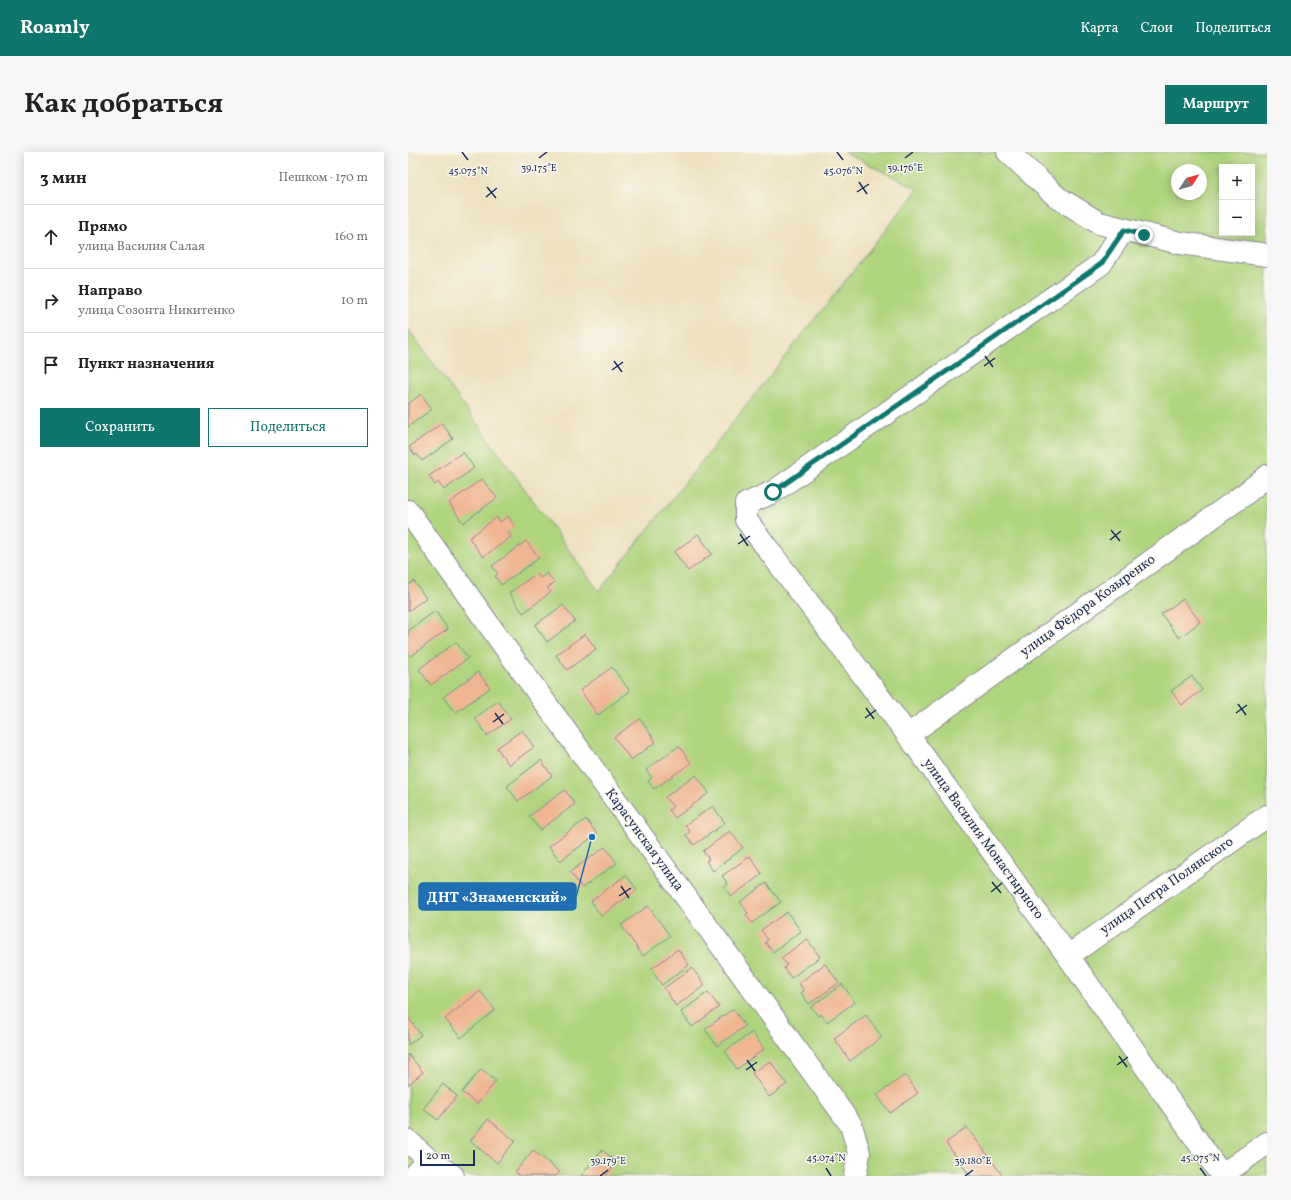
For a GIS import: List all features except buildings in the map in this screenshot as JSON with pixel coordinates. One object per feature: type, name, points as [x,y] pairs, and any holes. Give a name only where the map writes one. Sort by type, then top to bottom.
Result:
[{"type":"street","points":[[1008,152],[1057,198],[1099,223],[1180,243],[1267,255]]},
{"type":"street","name":"улица Василия Монастырного","points":[[1124,230],[1101,264],[773,492],[746,504],[746,520],[908,735],[1068,956],[1222,1176]]},
{"type":"street","name":"улица Фёдора Козыренко","points":[[908,735],[1245,494],[1267,476]]},
{"type":"street","name":"Карасунская улица","points":[[408,511],[851,1125],[858,1154],[855,1176]]},
{"type":"street","name":"улица Петра Полянского","points":[[1068,956],[1267,816]]},
{"type":"street","points":[[408,1141],[430,1160],[453,1176]]},
{"type":"street","points":[[1222,1176],[1267,1143]]},
{"type":"street","points":[[414,1176],[430,1160]]},
{"type":"green space","points":[[844,152],[1267,152],[1267,1176],[408,1176],[408,329],[599,591],[918,189]]},
{"type":"place","name":"ДНТ «Знаменский»","points":[[592,837]]},
{"type":"route","points":[[773,492],[1101,264],[1124,230],[1144,235]]}]
